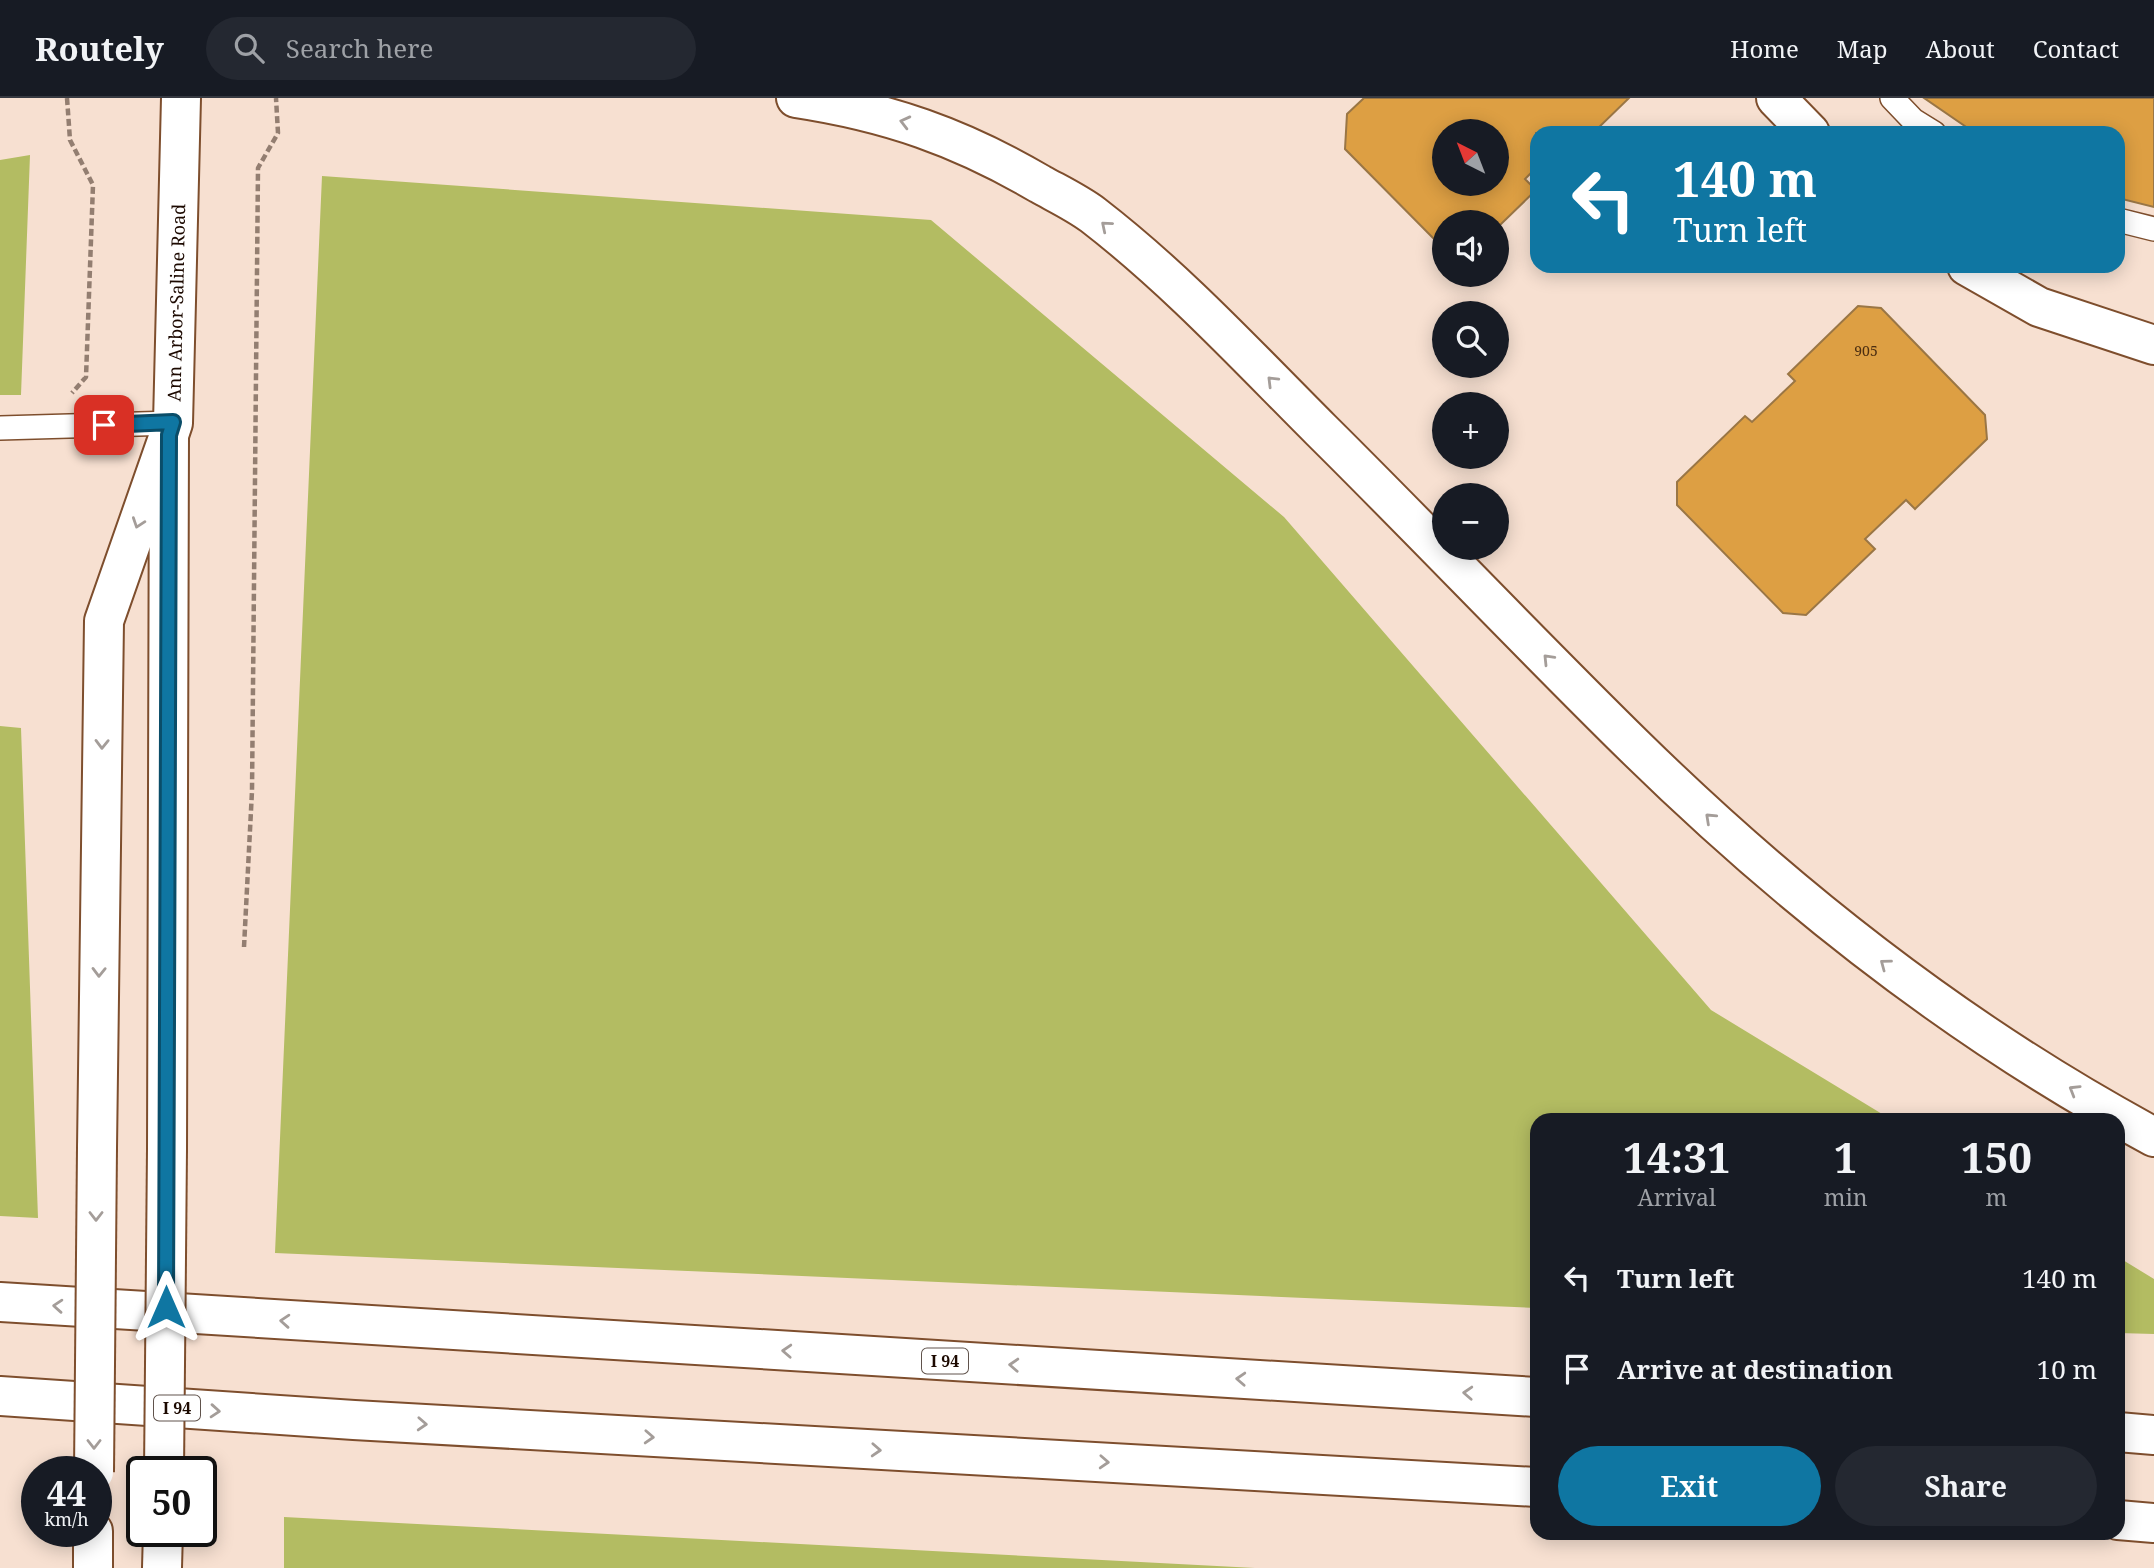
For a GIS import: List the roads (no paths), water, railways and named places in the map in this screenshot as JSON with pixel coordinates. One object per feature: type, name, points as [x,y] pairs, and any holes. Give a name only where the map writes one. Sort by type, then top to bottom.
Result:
[{"type":"main road","name":"Ann Arbor-Saline Road","points":[[164,1456],[171,429],[181,98]]},
{"type":"main road","points":[[796,98],[834,104],[923,126],[1010,166],[1089,212],[1181,289],[1634,746],[1751,856],[1852,939],[1973,1029],[2114,1113]]},
{"type":"main road","points":[[1776,98],[1803,126]]},
{"type":"main road","points":[[1979,273],[2039,307],[2154,345]]},
{"type":"main road","points":[[94,1456],[104,621],[171,429]]},
{"type":"main road","points":[[2125,1120],[2154,1137]]},
{"type":"main road","name":"I 94","points":[[0,1302],[1530,1397]]},
{"type":"main road","name":"I 94","points":[[0,1396],[368,1421],[1530,1487]]},
{"type":"main road","points":[[2125,1433],[2154,1435]]},
{"type":"main road","points":[[2125,1521],[2154,1523]]},
{"type":"lane","points":[[1892,98],[1923,126]]},
{"type":"lane","points":[[2125,222],[2154,229]]},
{"type":"lane","points":[[0,428],[59,426],[171,429]]}]
